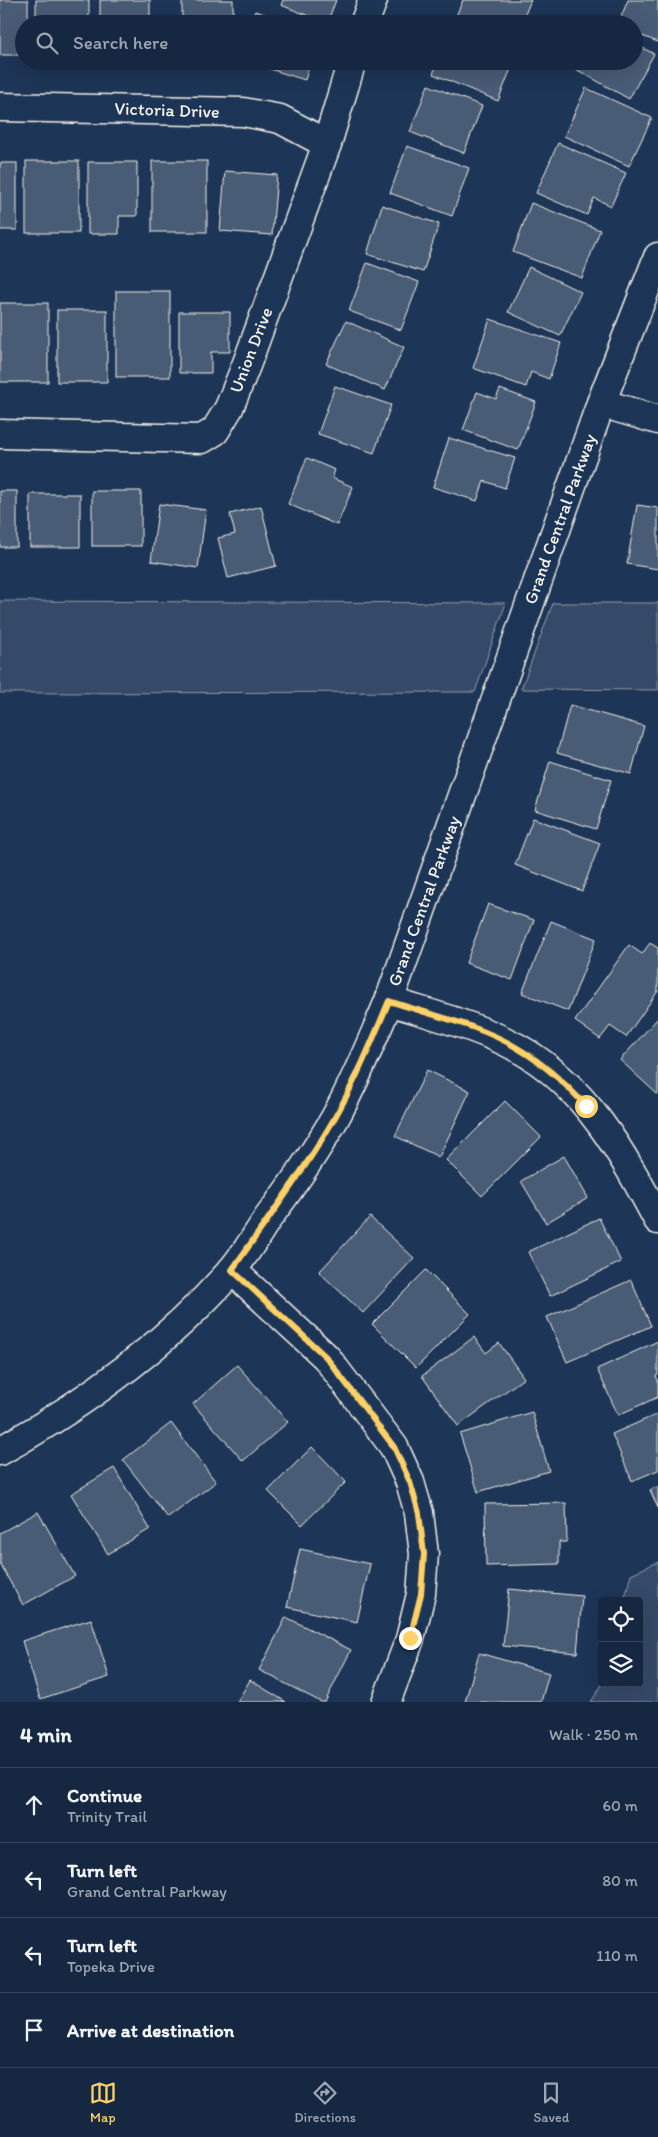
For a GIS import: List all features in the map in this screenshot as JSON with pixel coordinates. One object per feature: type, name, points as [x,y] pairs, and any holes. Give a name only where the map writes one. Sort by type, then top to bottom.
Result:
[{"type":"street","points":[[367,15],[373,0]]},
{"type":"street","name":"Union Drive","points":[[0,434],[202,439],[215,431],[229,408],[248,363],[327,144],[349,70]]},
{"type":"street","name":"Victoria Drive","points":[[0,106],[243,112],[280,119],[327,144]]},
{"type":"street","name":"Grand Central Parkway","points":[[0,1451],[59,1416],[105,1384],[190,1313],[232,1270],[306,1166],[335,1117],[360,1069],[389,1001],[601,403],[658,258]]},
{"type":"street","points":[[601,403],[658,420]]},
{"type":"street","points":[[389,1001],[480,1031],[518,1048],[543,1065],[586,1106],[608,1132],[628,1162],[658,1220]]},
{"type":"street","points":[[232,1270],[326,1357],[394,1447],[410,1482],[419,1513],[424,1554],[421,1594],[410,1638],[386,1702]]},
{"type":"shaded area","points":[[0,601],[506,603],[475,692],[0,693]]},
{"type":"shaded area","points":[[553,603],[658,603],[658,690],[521,689]]},
{"type":"shaded area","points":[[658,1562],[658,1702],[591,1702],[600,1687],[643,1687],[643,1597],[625,1597],[631,1574]]},
{"type":"building","points":[[0,0],[28,0],[28,15],[15,15],[15,55],[0,55]]},
{"type":"building","points":[[36,0],[89,0],[89,15],[36,15]]},
{"type":"building","points":[[100,0],[150,0],[150,15],[100,15]]},
{"type":"building","points":[[182,0],[233,0],[233,15],[182,15]]},
{"type":"building","points":[[283,0],[336,0],[330,15],[307,15],[281,5]]},
{"type":"building","points":[[463,0],[531,0],[525,15],[456,15]]},
{"type":"building","points":[[628,0],[658,0],[658,42],[643,36],[643,15],[622,15]]},
{"type":"building","points":[[255,11],[267,15],[253,15]]},
{"type":"building","points":[[643,48],[654,54],[629,99],[578,70],[643,70]]},
{"type":"building","points":[[273,70],[308,70],[305,80]]},
{"type":"building","points":[[435,70],[510,70],[498,101],[433,74]]},
{"type":"building","points":[[428,85],[482,106],[464,153],[410,132]]},
{"type":"building","points":[[586,88],[652,118],[629,166],[564,136]]},
{"type":"building","points":[[558,143],[626,173],[611,206],[594,198],[587,215],[536,193]]},
{"type":"building","points":[[407,146],[469,168],[452,216],[390,193]]},
{"type":"building","points":[[26,161],[79,161],[79,233],[26,233]]},
{"type":"building","points":[[152,161],[207,161],[207,232],[152,232]]},
{"type":"building","points":[[88,162],[137,162],[137,216],[119,216],[119,234],[88,234]]},
{"type":"building","points":[[0,163],[17,163],[17,230],[0,230]]},
{"type":"building","points":[[225,171],[277,175],[272,235],[220,231]]},
{"type":"building","points":[[531,203],[600,230],[582,278],[513,252]]},
{"type":"building","points":[[382,205],[439,224],[423,272],[367,254]]},
{"type":"building","points":[[367,263],[419,282],[401,330],[349,311]]},
{"type":"building","points":[[529,267],[581,292],[560,336],[508,312]]},
{"type":"building","points":[[116,291],[170,291],[170,377],[116,377]]},
{"type":"building","points":[[0,303],[48,303],[48,382],[0,382]]},
{"type":"building","points":[[57,310],[107,310],[107,382],[57,382]]},
{"type":"building","points":[[179,312],[230,312],[230,352],[211,352],[211,373],[179,373]]},
{"type":"building","points":[[490,319],[561,343],[549,379],[531,372],[526,387],[473,368]]},
{"type":"building","points":[[346,321],[404,347],[385,390],[326,364]]},
{"type":"building","points":[[335,386],[391,405],[374,453],[318,434]]},
{"type":"building","points":[[500,389],[536,402],[518,450],[463,430],[477,392],[496,399]]},
{"type":"building","points":[[449,438],[515,458],[505,488],[484,481],[477,501],[433,487]]},
{"type":"building","points":[[307,458],[335,470],[332,478],[353,487],[337,525],[288,504]]},
{"type":"building","points":[[0,491],[17,491],[17,547],[0,547]]},
{"type":"building","points":[[92,491],[141,491],[141,546],[92,546]]},
{"type":"building","points":[[30,494],[80,494],[80,547],[30,547]]},
{"type":"building","points":[[159,504],[206,510],[198,568],[151,561]]},
{"type":"building","points":[[637,505],[658,508],[658,569],[627,564]]},
{"type":"building","points":[[261,506],[276,566],[228,578],[218,538],[235,534],[230,514]]},
{"type":"building","points":[[570,705],[644,726],[631,774],[557,753]]},
{"type":"building","points":[[550,761],[611,780],[596,829],[535,810]]},
{"type":"building","points":[[533,818],[600,843],[582,891],[515,865]]},
{"type":"building","points":[[488,904],[534,920],[512,980],[466,963]]},
{"type":"building","points":[[551,921],[596,939],[568,1011],[522,993]]},
{"type":"building","points":[[650,943],[658,948],[658,991],[626,1037],[610,1026],[600,1039],[575,1021],[629,945],[642,954]]},
{"type":"building","points":[[658,1018],[658,1094],[657,1094],[620,1060]]},
{"type":"building","points":[[427,1070],[470,1091],[439,1157],[395,1136]]},
{"type":"building","points":[[505,1101],[541,1137],[482,1196],[446,1160]]},
{"type":"building","points":[[564,1156],[588,1198],[546,1223],[521,1181]]},
{"type":"building","points":[[370,1217],[414,1258],[363,1313],[319,1272]]},
{"type":"building","points":[[599,1218],[621,1262],[550,1296],[528,1252]]},
{"type":"building","points":[[426,1270],[470,1314],[416,1368],[372,1324]]},
{"type":"building","points":[[631,1280],[651,1326],[567,1362],[547,1317]]},
{"type":"building","points":[[474,1337],[486,1353],[499,1343],[524,1378],[458,1426],[422,1376]]},
{"type":"building","points":[[658,1341],[658,1375],[656,1376],[658,1380],[658,1397],[618,1415],[597,1369]]},
{"type":"building","points":[[237,1365],[288,1422],[243,1461],[193,1404]]},
{"type":"building","points":[[532,1412],[549,1471],[478,1492],[460,1434]]},
{"type":"building","points":[[658,1414],[658,1470],[632,1481],[612,1434]]},
{"type":"building","points":[[171,1423],[216,1482],[168,1518],[123,1460]]},
{"type":"building","points":[[312,1447],[346,1482],[302,1525],[268,1491]]},
{"type":"building","points":[[114,1468],[150,1529],[108,1554],[71,1494]]},
{"type":"building","points":[[658,1486],[658,1508],[650,1490]]},
{"type":"building","points":[[566,1503],[567,1542],[559,1542],[559,1564],[486,1566],[485,1504]]},
{"type":"building","points":[[38,1512],[75,1576],[23,1605],[0,1564],[0,1533]]},
{"type":"building","points":[[300,1549],[370,1564],[357,1622],[287,1607]]},
{"type":"building","points":[[509,1589],[582,1596],[577,1653],[503,1646]]},
{"type":"building","points":[[286,1617],[351,1650],[325,1702],[321,1702],[259,1670]]},
{"type":"building","points":[[91,1619],[109,1677],[40,1699],[22,1641]]},
{"type":"building","points":[[479,1653],[549,1673],[541,1702],[465,1702]]},
{"type":"building","points":[[250,1680],[286,1702],[237,1702]]},
{"type":"route","points":[[410,1638],[421,1594],[424,1554],[419,1513],[410,1482],[394,1447],[326,1357],[232,1270],[306,1166],[335,1117],[360,1069],[389,1001],[480,1031],[518,1048],[543,1065],[586,1106]]}]
